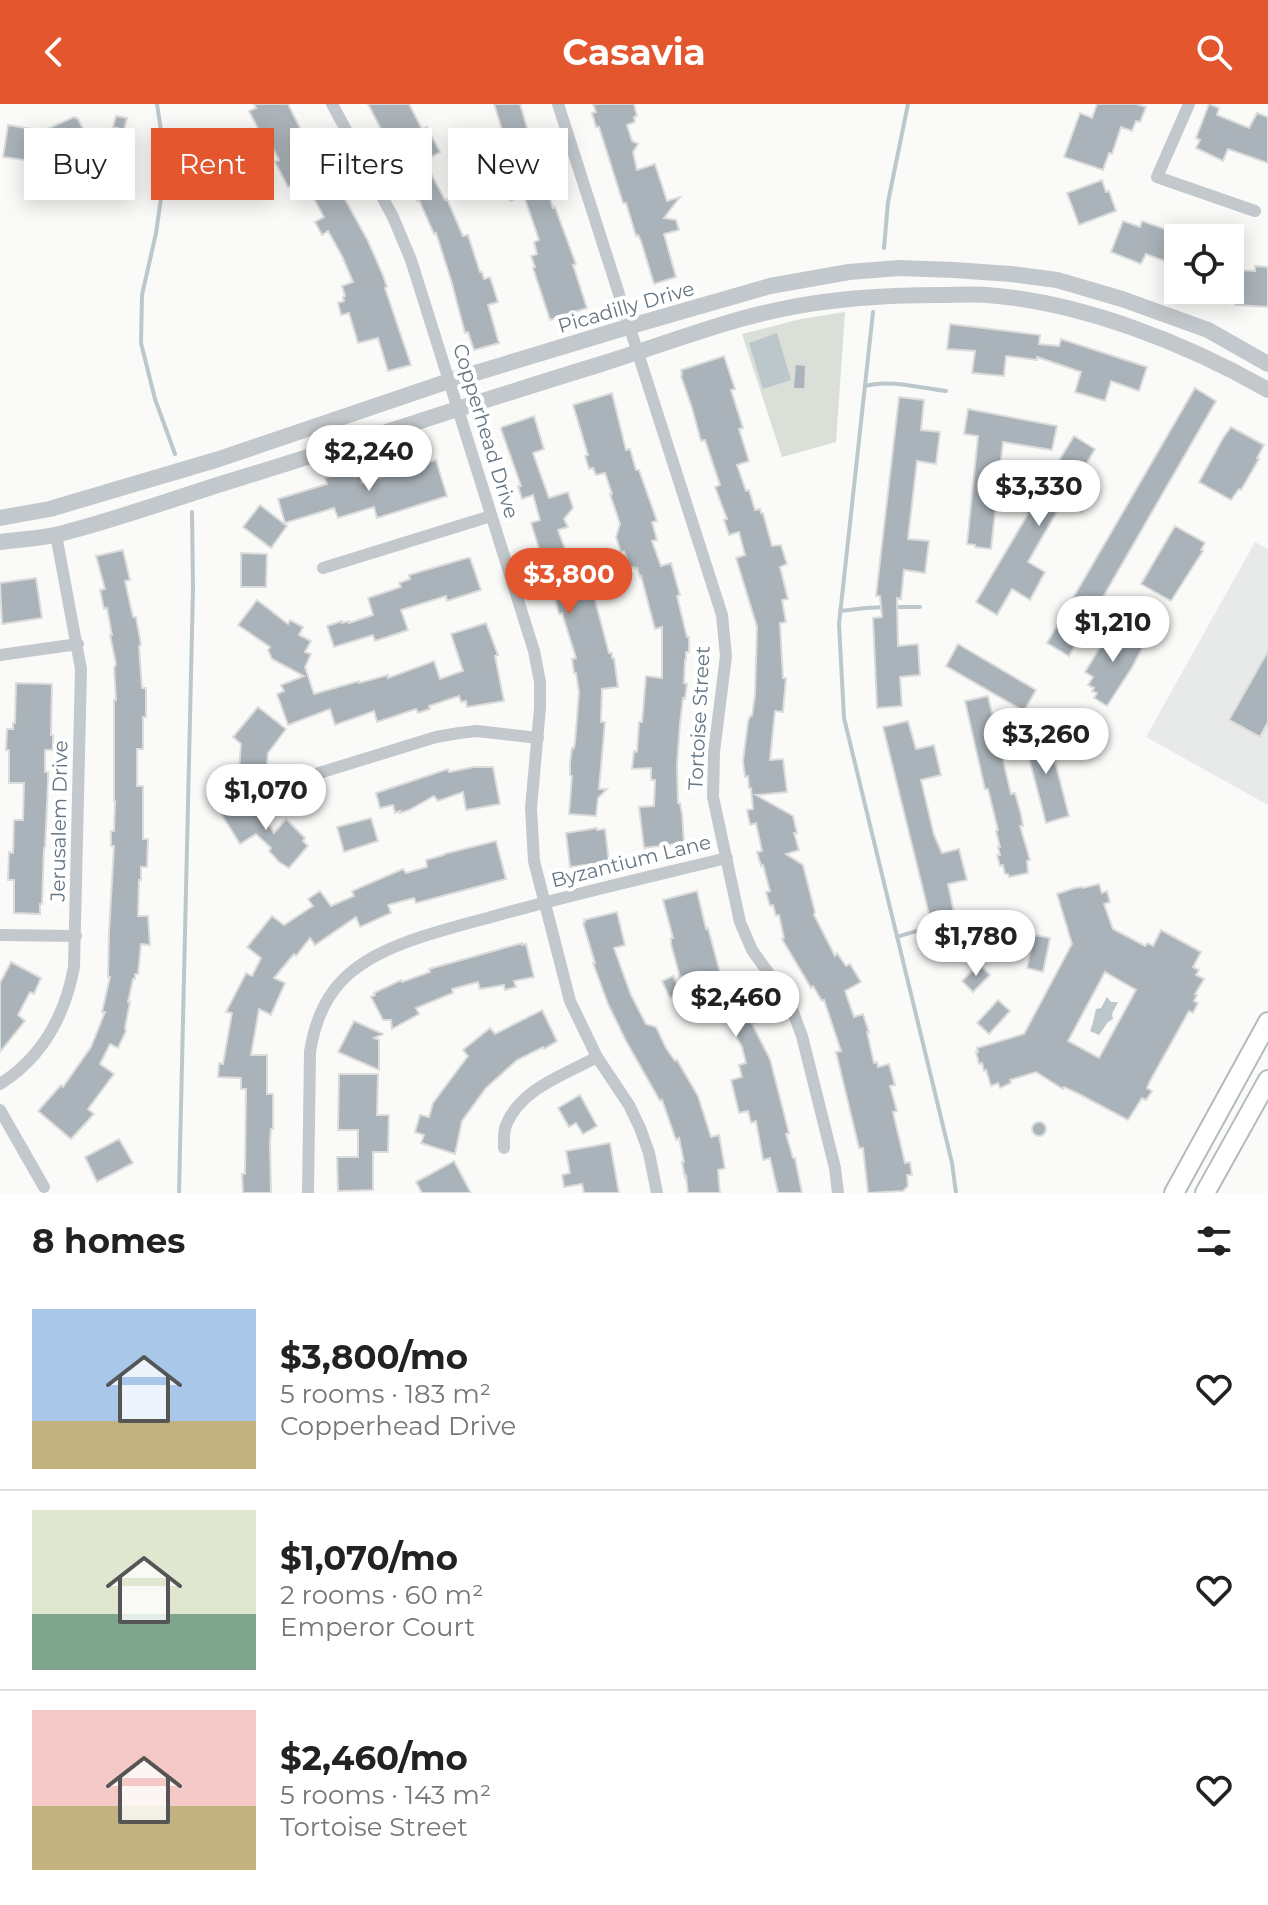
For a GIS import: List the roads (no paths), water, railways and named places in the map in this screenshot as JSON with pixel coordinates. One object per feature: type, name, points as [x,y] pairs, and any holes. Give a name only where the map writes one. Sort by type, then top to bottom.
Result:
[{"type":"main road","points":[[1174,1193],[1268,1022]]},
{"type":"main road","points":[[1205,1193],[1268,1080]]},
{"type":"street","name":"Copperhead Drive","points":[[332,104],[393,217],[411,260],[534,651],[540,682],[531,808],[534,861],[570,1001],[597,1057],[629,1105],[640,1128],[657,1193]]},
{"type":"street","name":"Tortoise Street","points":[[558,104],[722,615],[726,656],[714,752],[713,797],[740,922],[752,950],[793,1012],[802,1036],[835,1168],[838,1193]]},
{"type":"street","points":[[1189,104],[1157,177],[1255,211]]},
{"type":"street","name":"Picadilly Drive","points":[[0,518],[50,509],[219,459],[449,381],[631,326],[770,286],[849,272],[899,268],[1011,274],[1057,280],[1208,330],[1268,364]]},
{"type":"street","points":[[805,279],[810,303]]},
{"type":"street","points":[[0,542],[56,535],[703,330],[810,303],[872,296],[987,295],[1043,304],[1089,314],[1143,332],[1186,349],[1268,390]]},
{"type":"street","points":[[323,568],[491,516]]},
{"type":"street","name":"Jerusalem Drive","points":[[0,1084],[38,1052],[53,1031],[70,990],[74,967],[82,686],[78,644],[56,535]]},
{"type":"street","points":[[0,655],[78,644]]},
{"type":"street","points":[[319,773],[436,737],[459,733],[477,731],[538,738]]},
{"type":"street","name":"Byzantium Lane","points":[[545,902],[727,858]]},
{"type":"street","points":[[308,1193],[310,1052],[313,1031],[330,994],[356,968],[394,948],[435,932],[545,902]]},
{"type":"street","points":[[0,935],[76,936]]},
{"type":"street","points":[[504,1148],[505,1125],[518,1106],[535,1090],[597,1057]]},
{"type":"street","points":[[0,1110],[44,1187]]},
{"type":"waterway","points":[[157,104],[166,164],[156,233],[142,295],[141,343],[155,399],[175,454]]},
{"type":"waterway","points":[[884,248],[888,202],[908,104]]},
{"type":"waterway","points":[[873,312],[839,624],[844,718],[952,1163],[956,1193]]},
{"type":"waterway","points":[[865,386],[895,384],[946,391]]},
{"type":"waterway","points":[[179,1193],[193,588],[192,512]]},
{"type":"waterway","points":[[840,611],[886,607]]},
{"type":"waterway","points":[[895,607],[920,607]]},
{"type":"waterway","points":[[897,937],[979,914]]}]
